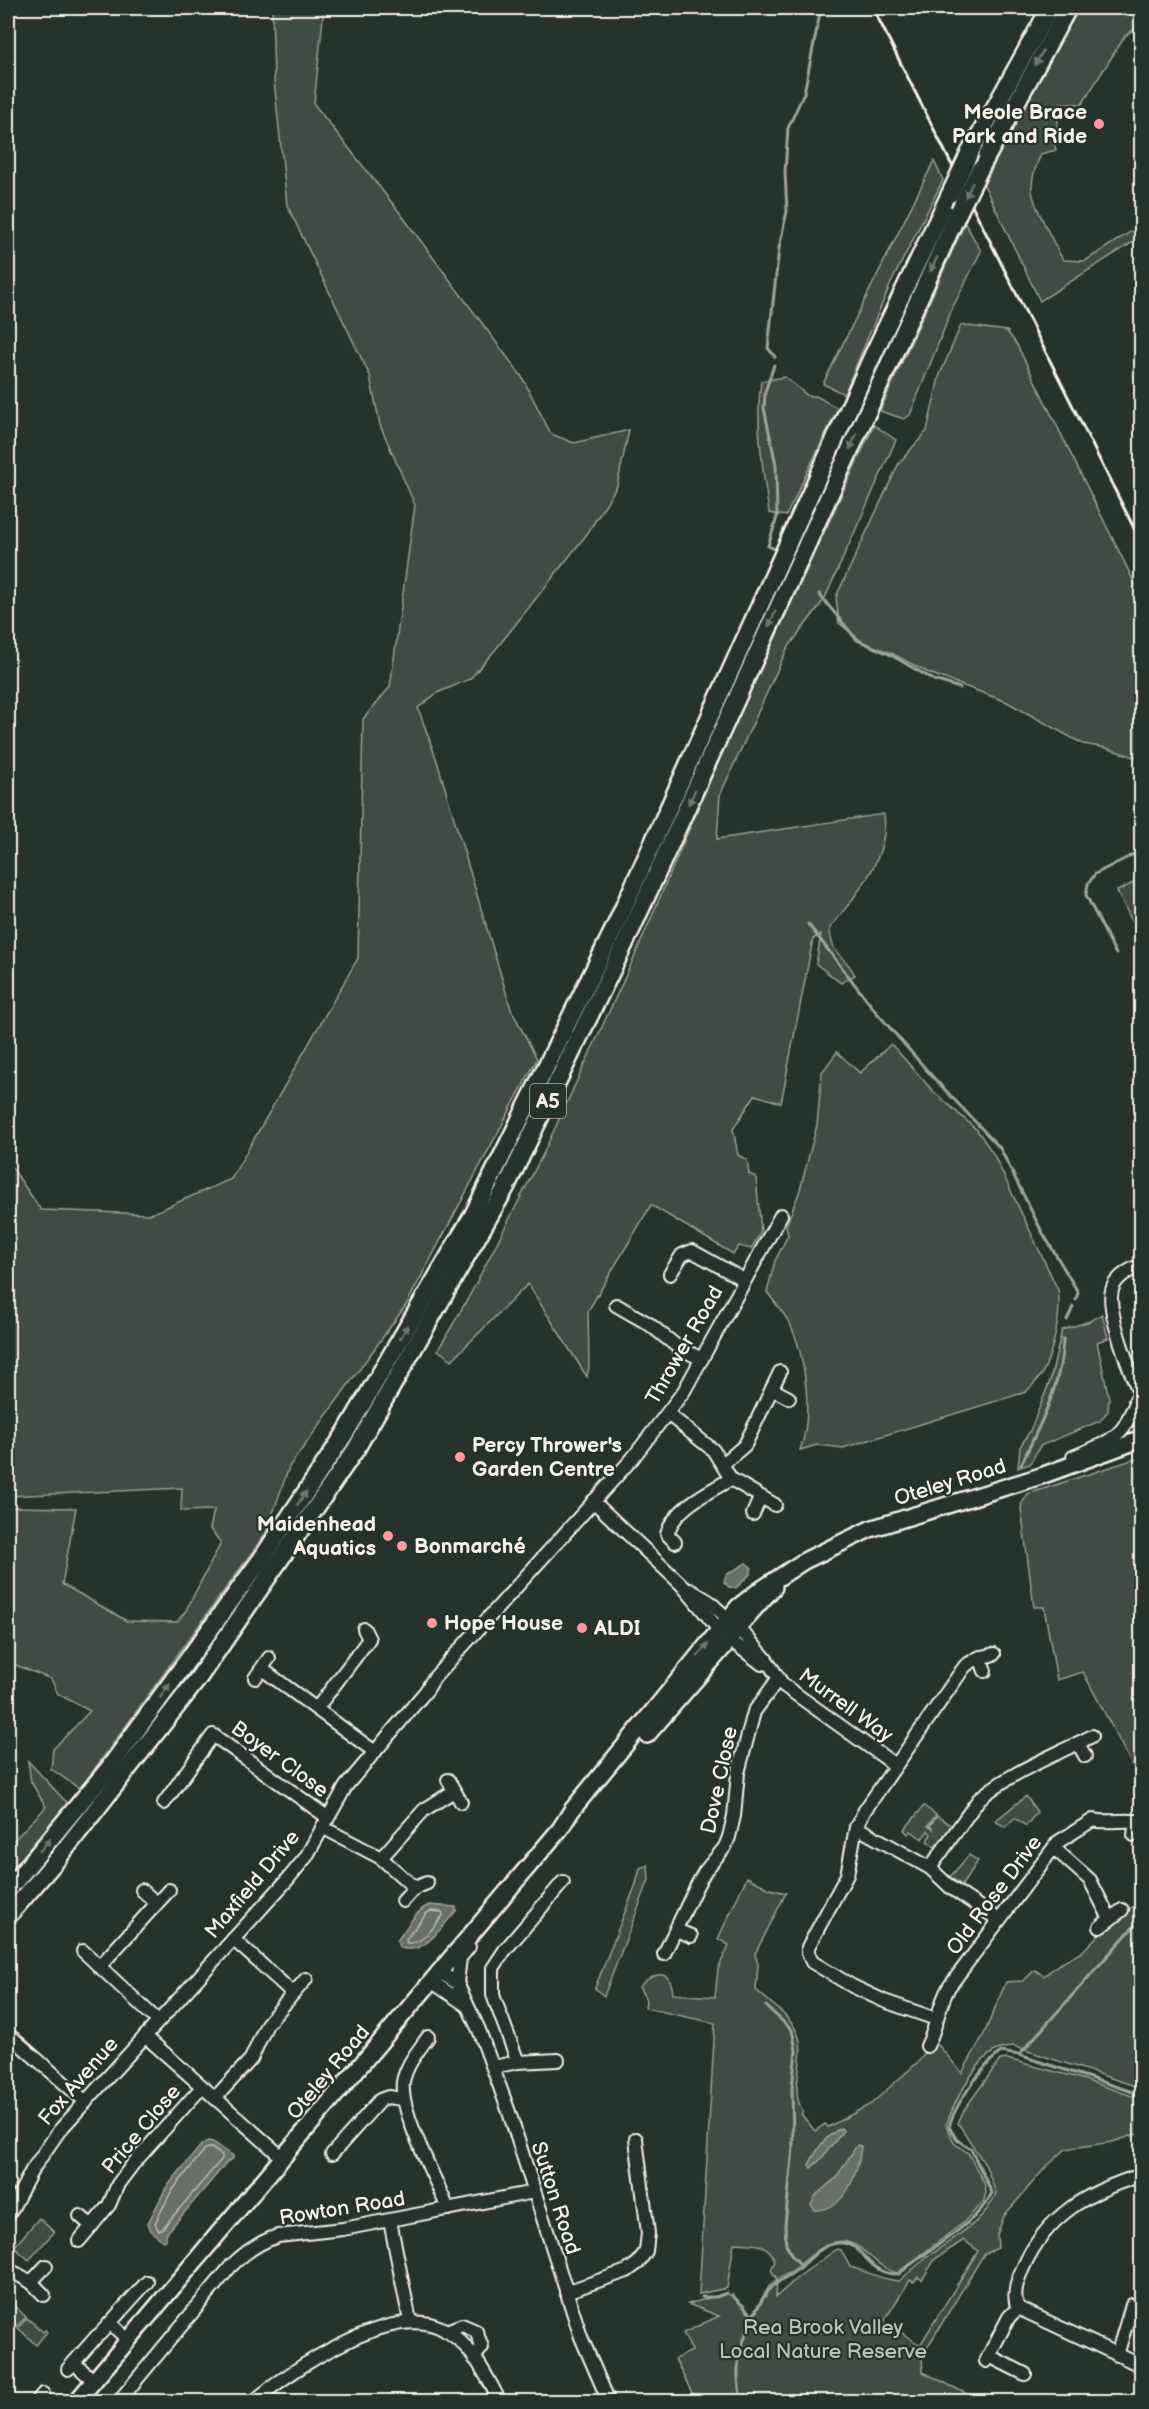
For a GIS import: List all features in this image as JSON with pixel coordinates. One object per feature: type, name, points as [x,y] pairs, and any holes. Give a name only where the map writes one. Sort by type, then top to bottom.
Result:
[{"type":"highway","name":"A5","points":[[8,1890],[109,1768],[262,1558],[346,1432],[473,1215],[614,929],[872,357],[970,152],[1050,8]]},
{"type":"highway","name":"A5","points":[[8,1916],[59,1857],[197,1680],[356,1449],[506,1187],[627,939],[959,212],[1068,8]]},
{"type":"main road","name":"Oteley Road","points":[[76,2402],[434,1976],[560,1829],[577,1814],[729,1629],[769,1593],[779,1579],[807,1559],[870,1529],[1041,1476],[1142,1439]]},
{"type":"street","name":"Thrower Road","points":[[593,1501],[632,1459],[684,1391],[781,1215]]},
{"type":"street","points":[[670,1274],[682,1255],[692,1251],[744,1280]]},
{"type":"street","points":[[1134,1268],[1120,1276],[1112,1289],[1111,1300],[1122,1346],[1139,1388],[1138,1402],[1142,1428]]},
{"type":"street","points":[[616,1305],[649,1324],[679,1348],[702,1359]]},
{"type":"street","points":[[723,1464],[745,1444],[780,1372]]},
{"type":"street","points":[[772,1389],[789,1398]]},
{"type":"street","points":[[1041,1476],[1051,1467],[1105,1444],[1116,1436],[1138,1402]]},
{"type":"street","points":[[668,1414],[704,1442],[723,1464],[731,1479],[775,1505]]},
{"type":"street","points":[[667,1537],[670,1525],[689,1505],[731,1479]]},
{"type":"street","points":[[753,1514],[760,1498]]},
{"type":"street","points":[[593,1501],[683,1586],[710,1602],[729,1629]]},
{"type":"street","name":"Maxfield Drive","points":[[145,2036],[306,1857],[346,1785],[426,1691],[434,1678],[593,1501]]},
{"type":"street","name":"Murrell Way","points":[[729,1629],[787,1688],[895,1765]]},
{"type":"street","points":[[316,1708],[370,1635]]},
{"type":"street","name":"Murrell Way","points":[[936,2019],[892,2005],[862,1992],[817,1967],[809,1957],[808,1947],[847,1875],[856,1827],[865,1809],[965,1666],[970,1661],[994,1654]]},
{"type":"street","points":[[980,1657],[985,1671]]},
{"type":"street","points":[[262,1668],[375,1752]]},
{"type":"street","name":"Dove Close","points":[[664,1954],[705,1872],[725,1847],[736,1805],[738,1773],[754,1712],[777,1676]]},
{"type":"street","name":"Boyer Close","points":[[180,1803],[166,1800],[213,1735],[325,1822]]},
{"type":"street","points":[[930,1868],[979,1799],[987,1792],[1026,1769],[1092,1736]]},
{"type":"street","points":[[1078,1743],[1085,1756]]},
{"type":"street","points":[[448,1780],[461,1802]]},
{"type":"street","points":[[381,1858],[424,1810],[454,1791]]},
{"type":"street","name":"Old Rose Drive","points":[[927,2046],[949,1987],[1065,1836],[1093,1820],[1106,1823],[1139,1822]]},
{"type":"street","points":[[325,1822],[421,1886],[403,1901]]},
{"type":"street","points":[[1134,1835],[1139,1822]]},
{"type":"street","points":[[856,1827],[930,1868],[951,1888],[999,1920]]},
{"type":"street","points":[[1054,1848],[1090,1880],[1105,1923],[1122,1910]]},
{"type":"street","points":[[518,2062],[494,1995],[493,1968],[505,1950],[561,1889]]},
{"type":"street","points":[[142,1890],[156,1903]]},
{"type":"street","points":[[99,1967],[169,1890]]},
{"type":"street","points":[[434,1976],[458,1983],[460,1958],[489,1921],[501,1899]]},
{"type":"street","points":[[676,1930],[691,1936]]},
{"type":"street","points":[[233,1939],[292,1993]]},
{"type":"street","points":[[83,1952],[158,2021]]},
{"type":"street","name":"Sutton Road","points":[[434,1976],[466,2006]]},
{"type":"street","points":[[215,2098],[251,2060],[257,2049],[260,2035],[292,1993],[306,1979]]},
{"type":"street","name":"Sutton Road","points":[[458,1983],[493,2067],[566,2292],[589,2357],[609,2402]]},
{"type":"street","points":[[8,2034],[86,2102]]},
{"type":"street","points":[[145,2036],[283,2158]]},
{"type":"street","name":"Fox Avenue","points":[[8,2216],[19,2192],[43,2152],[145,2036]]},
{"type":"street","points":[[428,2037],[406,2071],[402,2099],[448,2209]]},
{"type":"street","points":[[545,2060],[547,2073]]},
{"type":"street","points":[[493,2067],[518,2062],[558,2060]]},
{"type":"street","name":"Price Close","points":[[79,2241],[109,2205],[118,2184],[133,2164],[202,2087]]},
{"type":"street","points":[[332,2154],[380,2100],[388,2097],[402,2099]]},
{"type":"street","points":[[566,2292],[627,2271],[638,2264],[646,2251],[648,2233],[635,2140]]},
{"type":"street","points":[[1018,2308],[1015,2298],[1020,2274],[1032,2247],[1043,2232],[1067,2210],[1093,2193],[1142,2175]]},
{"type":"street","name":"Rowton Road","points":[[118,2402],[244,2253],[265,2241],[278,2236],[390,2221],[534,2192]]},
{"type":"street","points":[[80,2216],[92,2226]]},
{"type":"street","points":[[390,2221],[410,2321]]},
{"type":"street","points":[[31,2282],[46,2266]]},
{"type":"street","points":[[8,2269],[31,2282],[44,2295]]},
{"type":"street","points":[[93,2380],[71,2366],[147,2282]]},
{"type":"street","points":[[1117,2355],[1132,2305]]},
{"type":"street","points":[[1018,2308],[1053,2322],[1142,2366]]},
{"type":"street","points":[[1018,2308],[1009,2317],[988,2358],[1025,2374]]},
{"type":"street","points":[[1128,2318],[1142,2321]]},
{"type":"street","points":[[253,2402],[271,2386],[334,2348],[366,2334],[410,2321],[430,2324],[446,2331],[474,2358],[500,2402]]},
{"type":"street","points":[[110,2323],[127,2340]]},
{"type":"street","points":[[446,2331],[462,2325],[476,2331],[482,2347],[474,2358]]},
{"type":"green space","points":[[272,8],[324,8],[314,104],[400,213],[522,377],[551,434],[574,443],[629,430],[617,486],[587,534],[470,679],[437,693],[418,708],[436,758],[511,1009],[537,1059],[406,1305],[289,1467],[266,1533],[80,1789],[51,1769],[53,1749],[90,1711],[58,1694],[51,1679],[8,1662],[8,1507],[76,1508],[62,1584],[127,1621],[177,1622],[185,1612],[221,1543],[210,1529],[214,1510],[181,1511],[182,1488],[8,1496],[8,1162],[41,1210],[151,1214],[231,1179],[358,958],[363,719],[390,687],[415,505],[380,425],[370,376],[287,205],[274,80]]},
{"type":"green space","points":[[1078,8],[1141,8],[1141,24],[1125,36],[1082,104],[1061,103],[1054,143],[1056,150],[1041,154],[1032,181],[1032,191],[1045,226],[1063,260],[1085,261],[1141,225],[1141,237],[1040,301],[984,185],[1028,93]]},
{"type":"green space","points":[[934,161],[943,180],[890,285],[844,394],[823,384]]},
{"type":"green space","points":[[965,223],[981,251],[952,309],[910,415],[904,419],[880,411]]},
{"type":"green space","points":[[961,325],[1007,331],[1017,345],[1141,596],[1141,759],[1106,748],[1083,744],[1007,702],[929,673],[891,653],[863,642],[839,623],[836,597],[899,463],[927,431],[939,377]]},
{"type":"green space","points":[[785,377],[808,396],[816,396],[838,408],[786,516],[769,513],[760,447],[759,414],[761,381]]},
{"type":"green space","points":[[874,425],[896,440],[824,600],[787,649],[720,795],[717,839],[884,814],[882,846],[876,861],[860,889],[830,928],[835,950],[855,975],[841,983],[816,964],[821,934],[813,939],[781,1103],[755,1095],[733,1129],[738,1155],[747,1160],[749,1174],[756,1177],[761,1232],[751,1249],[739,1246],[733,1254],[651,1205],[588,1311],[589,1366],[587,1377],[528,1284],[452,1360],[438,1350],[471,1293],[543,1154],[633,960],[724,748]]},
{"type":"green space","points":[[1141,879],[1141,939],[1117,891]]},
{"type":"green space","points":[[891,1044],[933,1091],[977,1130],[994,1155],[1058,1290],[1059,1310],[1056,1333],[1042,1374],[1026,1392],[843,1448],[817,1445],[800,1450],[804,1437],[807,1405],[801,1354],[791,1326],[767,1292],[775,1261],[788,1235],[786,1226],[800,1190],[817,1125],[822,1072],[837,1052],[860,1073]]},
{"type":"green space","points":[[1102,1314],[1108,1338],[1097,1342],[1109,1398],[1108,1411],[1100,1421],[1040,1446],[1030,1464],[1018,1468],[1020,1447],[1030,1431],[1050,1381],[1062,1330],[1090,1321]]},
{"type":"green space","points":[[1141,1457],[1142,1778],[1139,1778],[1083,1672],[1057,1680],[1044,1607],[1034,1607],[1021,1508],[1028,1494]]},
{"type":"green space","points":[[28,1761],[68,1804],[8,1875],[8,1846],[46,1807],[31,1782]]},
{"type":"green space","points":[[1026,1796],[1037,1812],[1026,1826],[1015,1818],[1005,1827],[995,1821]]},
{"type":"green space","points":[[924,1806],[936,1815],[928,1826],[934,1830],[930,1826],[937,1816],[952,1826],[935,1847],[927,1841],[931,1834],[928,1831],[922,1839],[911,1831],[908,1834],[904,1830]]},
{"type":"green space","points":[[969,1855],[978,1861],[962,1885],[950,1877]]},
{"type":"green space","points":[[648,1865],[649,1880],[604,1996],[595,1988],[636,1884],[640,1868]]},
{"type":"green space","points":[[747,1877],[770,1889],[786,1893],[755,1954],[758,1964],[756,1990],[793,2024],[796,2030],[801,2050],[797,2092],[803,2112],[801,2114],[815,2131],[825,2124],[828,2127],[871,2104],[918,2062],[934,2040],[962,2073],[984,2034],[1006,1982],[1023,1981],[1035,1970],[1044,1976],[1058,1965],[1082,1952],[1102,1931],[1132,1907],[1141,1906],[1141,2088],[1013,2046],[997,2050],[987,2056],[972,2074],[959,2095],[946,2125],[954,2143],[968,2153],[984,2183],[986,2192],[984,2201],[963,2223],[897,2273],[881,2265],[858,2247],[841,2241],[825,2245],[795,2269],[777,2279],[771,2270],[775,2261],[769,2250],[759,2245],[734,2243],[727,2288],[699,2294],[715,2023],[645,2008],[646,1999],[639,1987],[650,1978],[661,1975],[669,1979],[673,1994],[715,1997],[718,1969],[729,1945],[718,1939]]},
{"type":"green space","name":"Rea Brook Valley Local Nature Reserve","points":[[1007,2059],[1079,2078],[1141,2099],[1141,2133],[1112,2142],[1066,2149],[1045,2168],[1004,2216],[997,2235],[998,2248],[984,2254],[922,2356],[923,2372],[981,2401],[696,2401],[675,2359],[692,2351],[683,2333],[719,2316],[688,2304],[727,2293],[745,2306],[746,2311],[752,2315],[770,2285],[777,2279],[776,2297],[798,2277],[837,2249],[841,2250],[850,2267],[899,2281],[977,2220],[985,2212],[996,2193],[986,2166],[958,2123],[964,2110],[1000,2060]],"holes":[[[964,2240],[978,2251],[920,2345],[884,2321],[910,2280],[914,2282],[918,2277],[922,2280],[935,2259]]]},
{"type":"green space","points":[[39,2218],[54,2232],[29,2260],[14,2247]]},
{"type":"green space","points":[[8,2300],[26,2317],[17,2326],[8,2318]]},
{"type":"green space","points":[[27,2318],[43,2332],[45,2330],[47,2332],[36,2345],[18,2328]]},
{"type":"water","points":[[746,1563],[752,1568],[750,1574],[736,1588],[729,1587],[724,1582],[726,1575]]},
{"type":"water","points":[[429,1905],[456,1907],[456,1911],[424,1945],[408,1949],[399,1947],[397,1941],[407,1926],[419,1911]]},
{"type":"water","points":[[841,2128],[843,2131],[811,2168],[809,2165],[822,2143]]},
{"type":"water","points":[[208,2141],[233,2156],[233,2159],[228,2161],[166,2234],[166,2240],[163,2241],[151,2231],[148,2223],[166,2188],[202,2144]]},
{"type":"water","points":[[857,2145],[861,2146],[860,2156],[849,2188],[835,2204],[826,2209],[815,2210],[811,2205],[816,2195],[836,2178]]},
{"type":"waterway","points":[[775,357],[768,348],[779,248],[787,211],[785,172],[788,128],[804,93],[821,8]]},
{"type":"waterway","points":[[774,365],[765,392],[764,408],[776,465],[777,517],[768,546],[777,550]]},
{"type":"waterway","points":[[819,594],[857,640],[891,655],[934,680],[960,688]]},
{"type":"waterway","points":[[1116,954],[1086,895],[1088,884],[1095,874],[1142,850]]},
{"type":"waterway","points":[[808,924],[877,1013],[931,1075],[1000,1148],[1041,1230],[1078,1292],[1076,1300]]},
{"type":"waterway","points":[[1067,1320],[1073,1307]]},
{"type":"waterway","points":[[1021,1465],[1054,1388],[1062,1356],[1063,1339]]},
{"type":"waterway","points":[[1139,1920],[1142,1916]]},
{"type":"waterway","points":[[1019,2055],[1135,1925]]},
{"type":"waterway","points":[[766,2006],[792,2030],[796,2050],[792,2088],[793,2148],[785,2225],[786,2244],[792,2256],[802,2266]]},
{"type":"waterway","points":[[741,2402],[738,2374],[741,2349],[755,2313],[773,2286],[820,2250],[836,2243],[850,2245],[880,2270],[899,2274],[950,2237],[974,2217],[984,2205],[992,2193],[971,2149],[957,2140],[949,2127],[970,2086],[1001,2052],[1019,2055],[1142,2095]]},
{"type":"waterway","points":[[702,2297],[716,2297],[727,2293]]},
{"type":"waterway","points":[[732,2295],[754,2317]]},
{"type":"railway","points":[[873,8],[1142,544]]},
{"type":"place","name":"Meole Brace Park and Ride","points":[[1099,124]]},
{"type":"place","name":"Percy Thrower's Garden Centre","points":[[460,1457]]},
{"type":"place","name":"Maidenhead Aquatics","points":[[388,1536]]},
{"type":"place","name":"Bonmarché","points":[[402,1546]]},
{"type":"place","name":"Hope House","points":[[432,1623]]},
{"type":"place","name":"ALDI","points":[[582,1628]]}]
